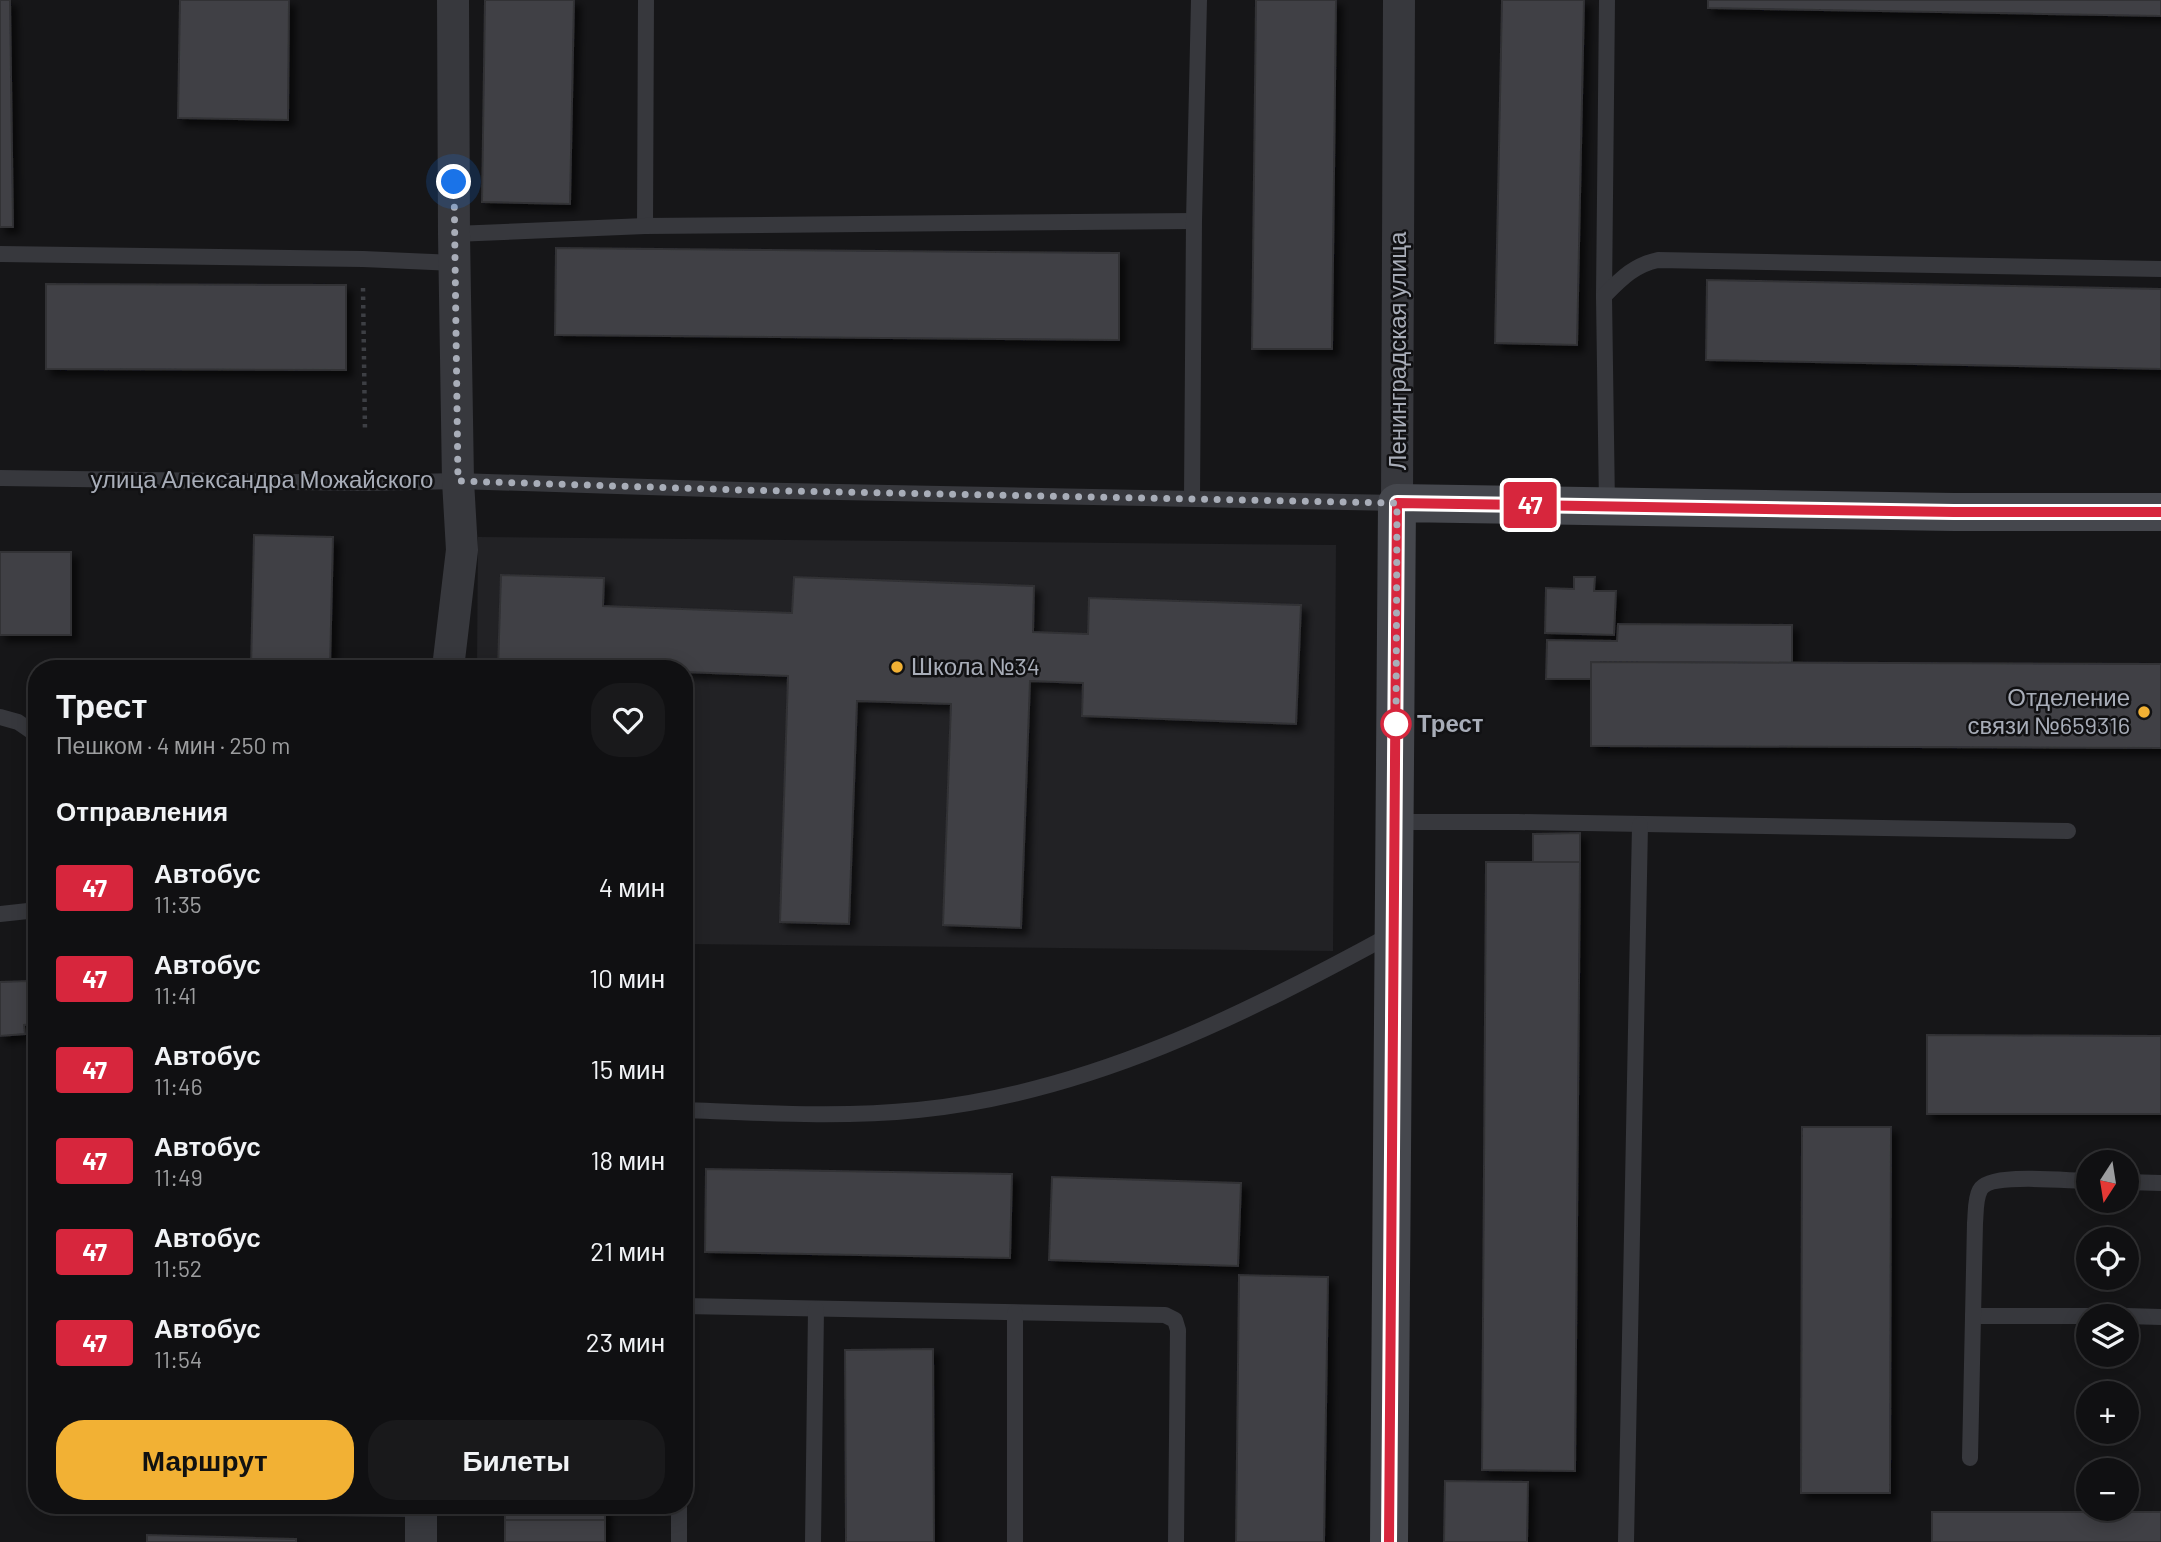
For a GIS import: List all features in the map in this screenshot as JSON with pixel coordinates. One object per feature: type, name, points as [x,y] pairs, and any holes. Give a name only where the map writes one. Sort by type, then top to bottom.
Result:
[{"type":"street","points":[[449,660],[462,550],[458,481],[453,0]]},
{"type":"street","name":"Ленинградская улица","points":[[1389,1542],[1399,0]]},
{"type":"street","name":"улица Александра Можайского","points":[[1397,503],[1954,512],[2161,512]]},
{"type":"street","points":[[421,1514],[421,1542]]},
{"type":"lane","points":[[645,226],[646,0]]},
{"type":"lane","points":[[1192,498],[1199,0]]},
{"type":"lane","points":[[1607,0],[1604,296],[1607,506]]},
{"type":"lane","points":[[0,254],[363,259],[645,226],[1194,221]]},
{"type":"lane","points":[[1604,296],[1631,270],[1643,263],[1658,260],[2161,269]]},
{"type":"lane","name":"улица Александра Можайского","points":[[0,478],[366,483],[458,481],[741,490],[1397,503]]},
{"type":"lane","points":[[0,717],[18,722],[28,729]]},
{"type":"lane","points":[[1395,822],[2068,831]]},
{"type":"lane","points":[[1626,1542],[1640,825]]},
{"type":"lane","points":[[0,914],[28,911]]},
{"type":"lane","points":[[693,1110],[821,1114],[876,1112],[916,1110],[995,1098],[1076,1077],[1198,1033],[1290,990],[1394,933]]},
{"type":"lane","points":[[1970,1458],[1975,1223],[1980,1188],[1989,1181],[2007,1179],[2076,1181]]},
{"type":"lane","points":[[2139,1182],[2161,1183]]},
{"type":"lane","points":[[693,1306],[1165,1315],[1175,1320],[1178,1331],[1176,1542]]},
{"type":"lane","points":[[813,1542],[816,1309]]},
{"type":"lane","points":[[1014,1542],[1016,1313]]},
{"type":"lane","points":[[1973,1316],[2076,1316]]},
{"type":"lane","points":[[2139,1317],[2161,1317]]},
{"type":"lane","points":[[679,1514],[679,1542]]},
{"type":"path","points":[[363,259],[365,431]]},
{"type":"shaded area","points":[[478,537],[1336,545],[1333,951],[693,944],[693,660],[477,660]]},
{"type":"building","points":[[0,0],[10,0],[13,227],[0,227]]},
{"type":"building","points":[[180,0],[289,0],[288,120],[178,118]]},
{"type":"building","points":[[485,0],[574,0],[570,204],[482,202]]},
{"type":"building","points":[[1256,0],[1336,0],[1332,349],[1252,349]]},
{"type":"building","points":[[1502,0],[1584,0],[1577,345],[1495,343]]},
{"type":"building","points":[[1708,0],[2161,0],[2161,16],[1708,8]]},
{"type":"building","points":[[556,248],[1119,253],[1119,340],[555,335]]},
{"type":"building","points":[[1707,280],[2161,289],[2161,369],[1706,360]]},
{"type":"building","points":[[46,284],[346,285],[346,370],[46,369]]},
{"type":"building","points":[[254,535],[333,537],[330,660],[251,660]]},
{"type":"building","points":[[0,552],[71,552],[71,635],[0,635]]},
{"type":"building","points":[[501,575],[604,578],[603,606],[792,613],[794,577],[1034,586],[1033,632],[1088,634],[1089,598],[1301,605],[1296,724],[1082,716],[1083,683],[1030,681],[1021,928],[943,925],[951,704],[857,701],[849,924],[780,922],[788,676],[693,672],[693,660],[498,660]]},
{"type":"building","points":[[1574,577],[1595,577],[1594,591],[1616,591],[1614,635],[1545,633],[1546,588],[1574,589]]},
{"type":"building","points":[[1618,624],[1792,625],[1792,663],[1591,662],[1591,679],[1546,679],[1547,640],[1617,641]]},
{"type":"building","points":[[1591,662],[2161,664],[2161,748],[1591,746]]},
{"type":"building","points":[[1580,833],[1580,862],[1533,862],[1533,834]]},
{"type":"building","points":[[1486,862],[1580,862],[1575,1471],[1482,1470]]},
{"type":"building","points":[[28,981],[28,1025],[24,1025],[25,1034],[0,1036],[0,982]]},
{"type":"building","points":[[1927,1035],[2161,1036],[2161,1114],[1927,1114]]},
{"type":"building","points":[[1802,1127],[1891,1127],[1890,1493],[1801,1493]]},
{"type":"building","points":[[706,1169],[1012,1174],[1010,1258],[705,1252]]},
{"type":"building","points":[[1052,1177],[1241,1183],[1238,1266],[1049,1260]]},
{"type":"building","points":[[1239,1275],[1328,1277],[1324,1542],[1236,1542]]},
{"type":"building","points":[[933,1349],[934,1542],[846,1542],[845,1350]]},
{"type":"building","points":[[1445,1481],[1528,1482],[1527,1542],[1444,1542]]},
{"type":"building","points":[[1932,1512],[2076,1512],[2076,1521],[2139,1521],[2139,1512],[2161,1512],[2161,1542],[1932,1542]]},
{"type":"building","points":[[505,1514],[605,1514],[605,1520],[505,1520]]},
{"type":"building","points":[[505,1520],[605,1520],[605,1542],[505,1542]]},
{"type":"building","points":[[147,1535],[296,1539],[296,1542],[147,1542]]},
{"type":"bus line","name":"47","points":[[1389,1542],[1397,503],[1954,512],[2161,512]]},
{"type":"place","name":"Школа №34","points":[[897,667]]},
{"type":"place","name":"Отделение связи №659316","points":[[2144,712]]},
{"type":"place","name":"Трест","points":[[1396,724]]},
{"type":"route","points":[[454,182],[458,481],[741,490],[1397,503],[1396,724]]}]
